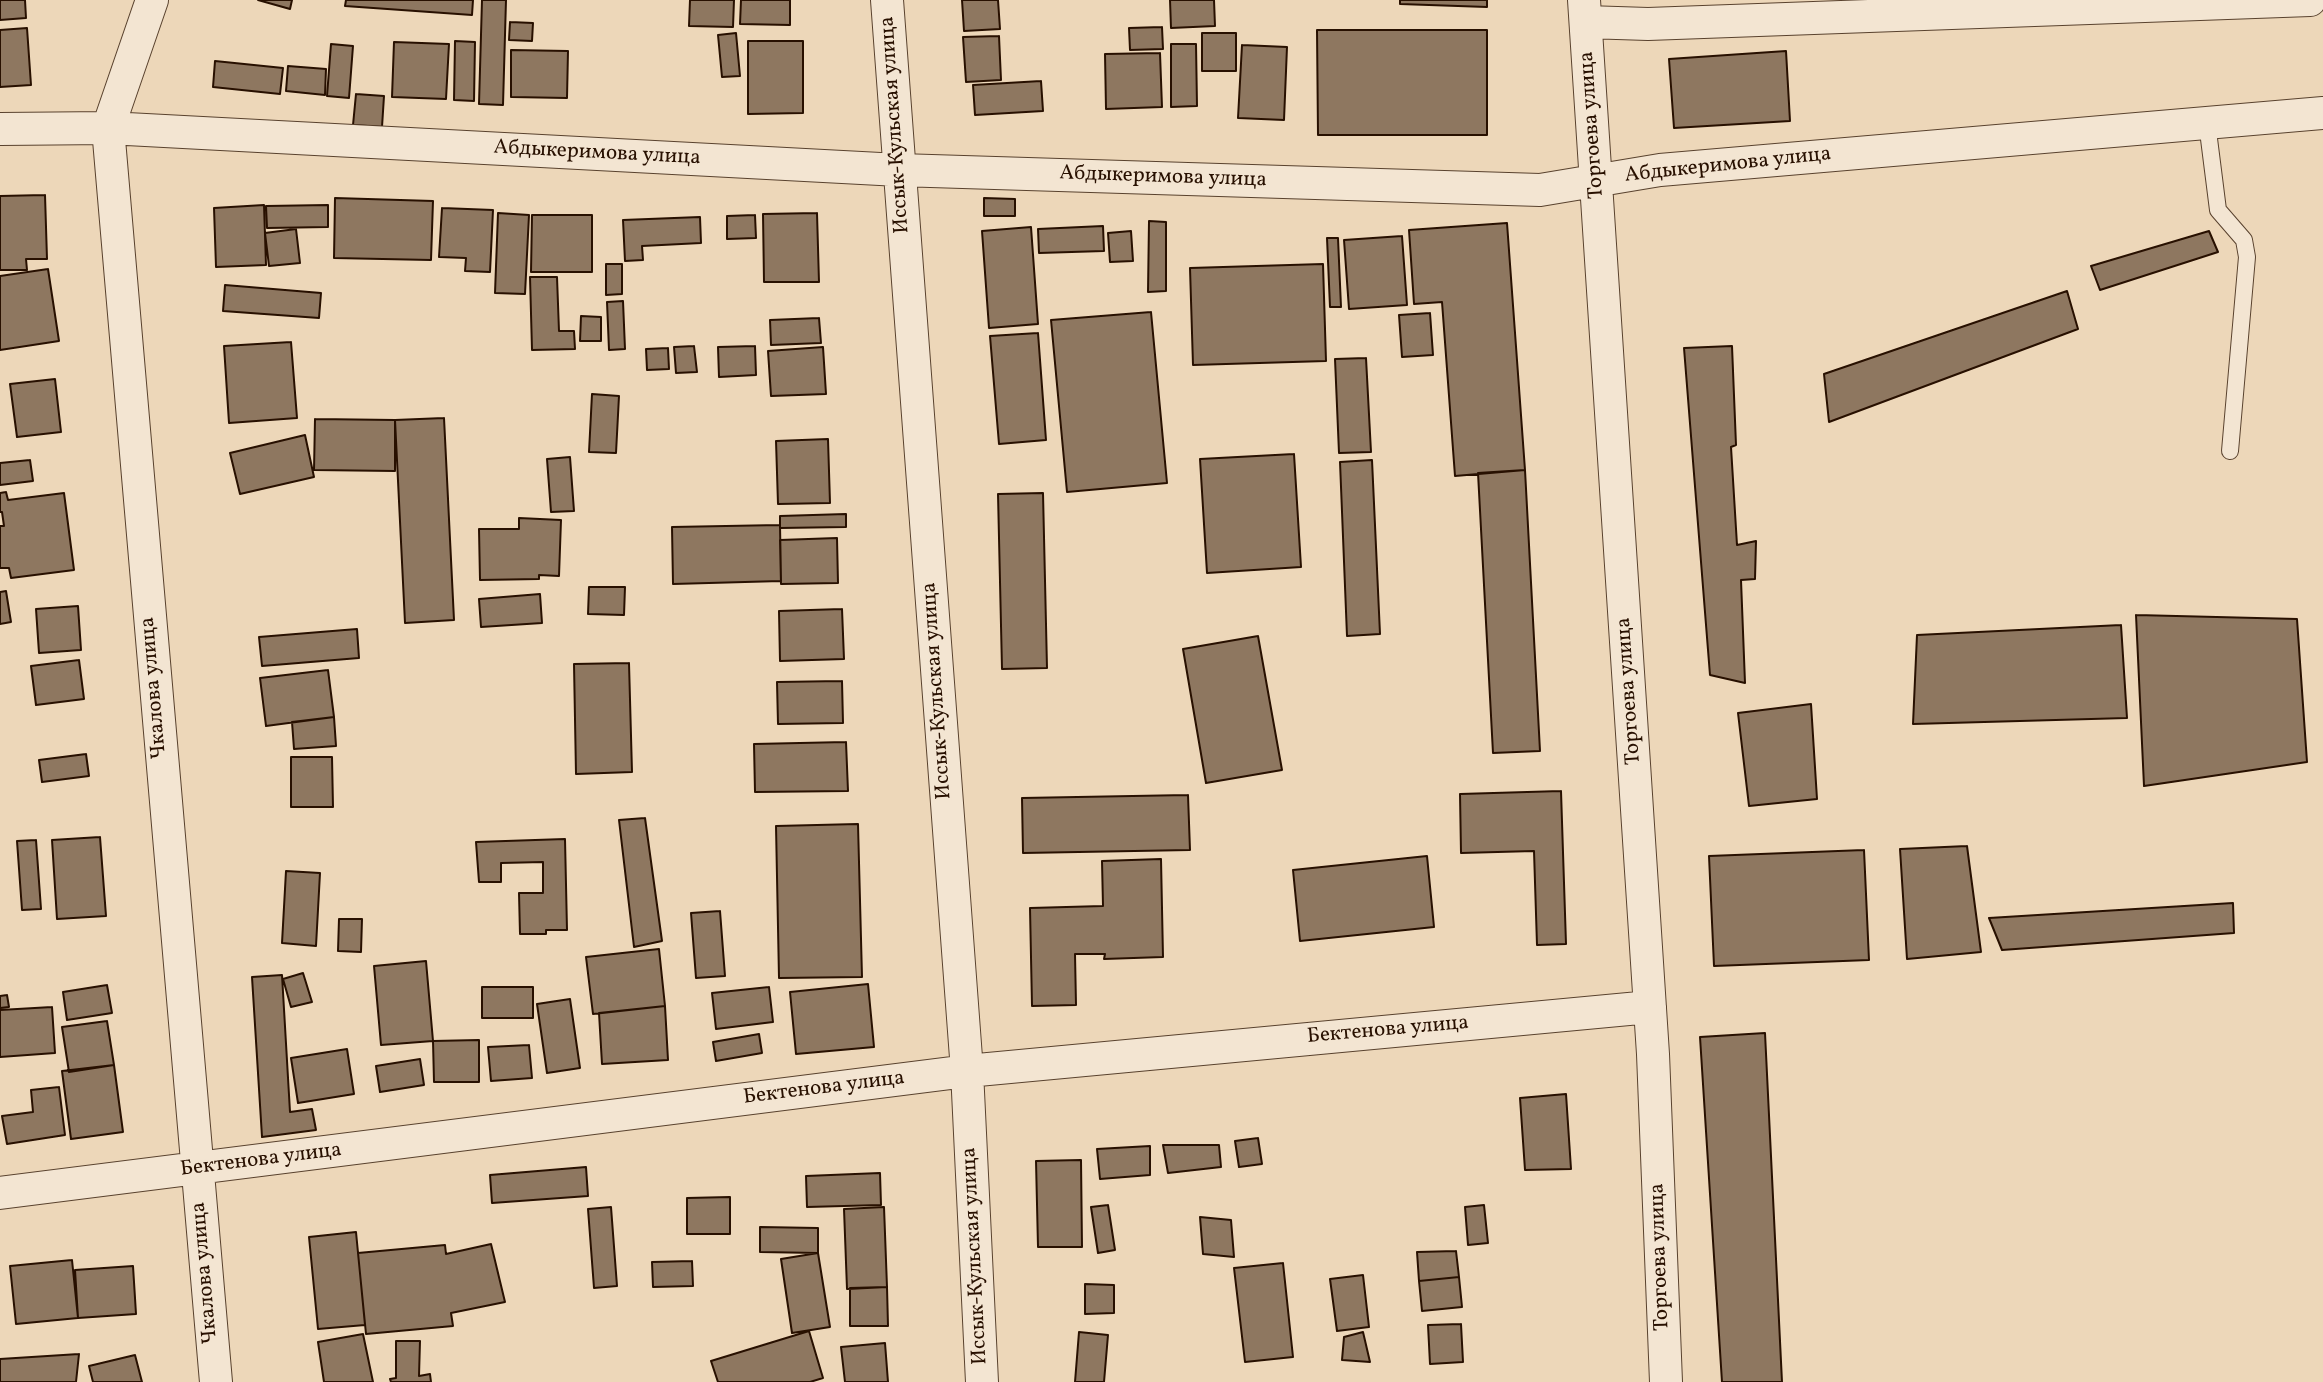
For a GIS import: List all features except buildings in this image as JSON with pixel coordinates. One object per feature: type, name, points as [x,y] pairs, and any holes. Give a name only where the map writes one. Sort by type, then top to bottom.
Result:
[{"type":"street","name":"Чкалова улица","points":[[152,0],[108,128],[216,1382]]},
{"type":"street","name":"Иссык-Кульская улица","points":[[887,0],[967,1071],[982,1382]]},
{"type":"street","points":[[1585,11],[1648,24],[2310,0]]},
{"type":"street","name":"Торгоева улица","points":[[1585,11],[1650,1007],[1666,1382]]},
{"type":"street","name":"Абдыкеримова улица","points":[[0,129],[108,128],[899,170],[1540,190],[1660,170],[2323,113]]},
{"type":"street","name":"Бектенова улица","points":[[0,1194],[967,1071],[1650,1007]]},
{"type":"lane","points":[[2207,123],[2218,210],[2244,240],[2247,257],[2230,451]]}]
